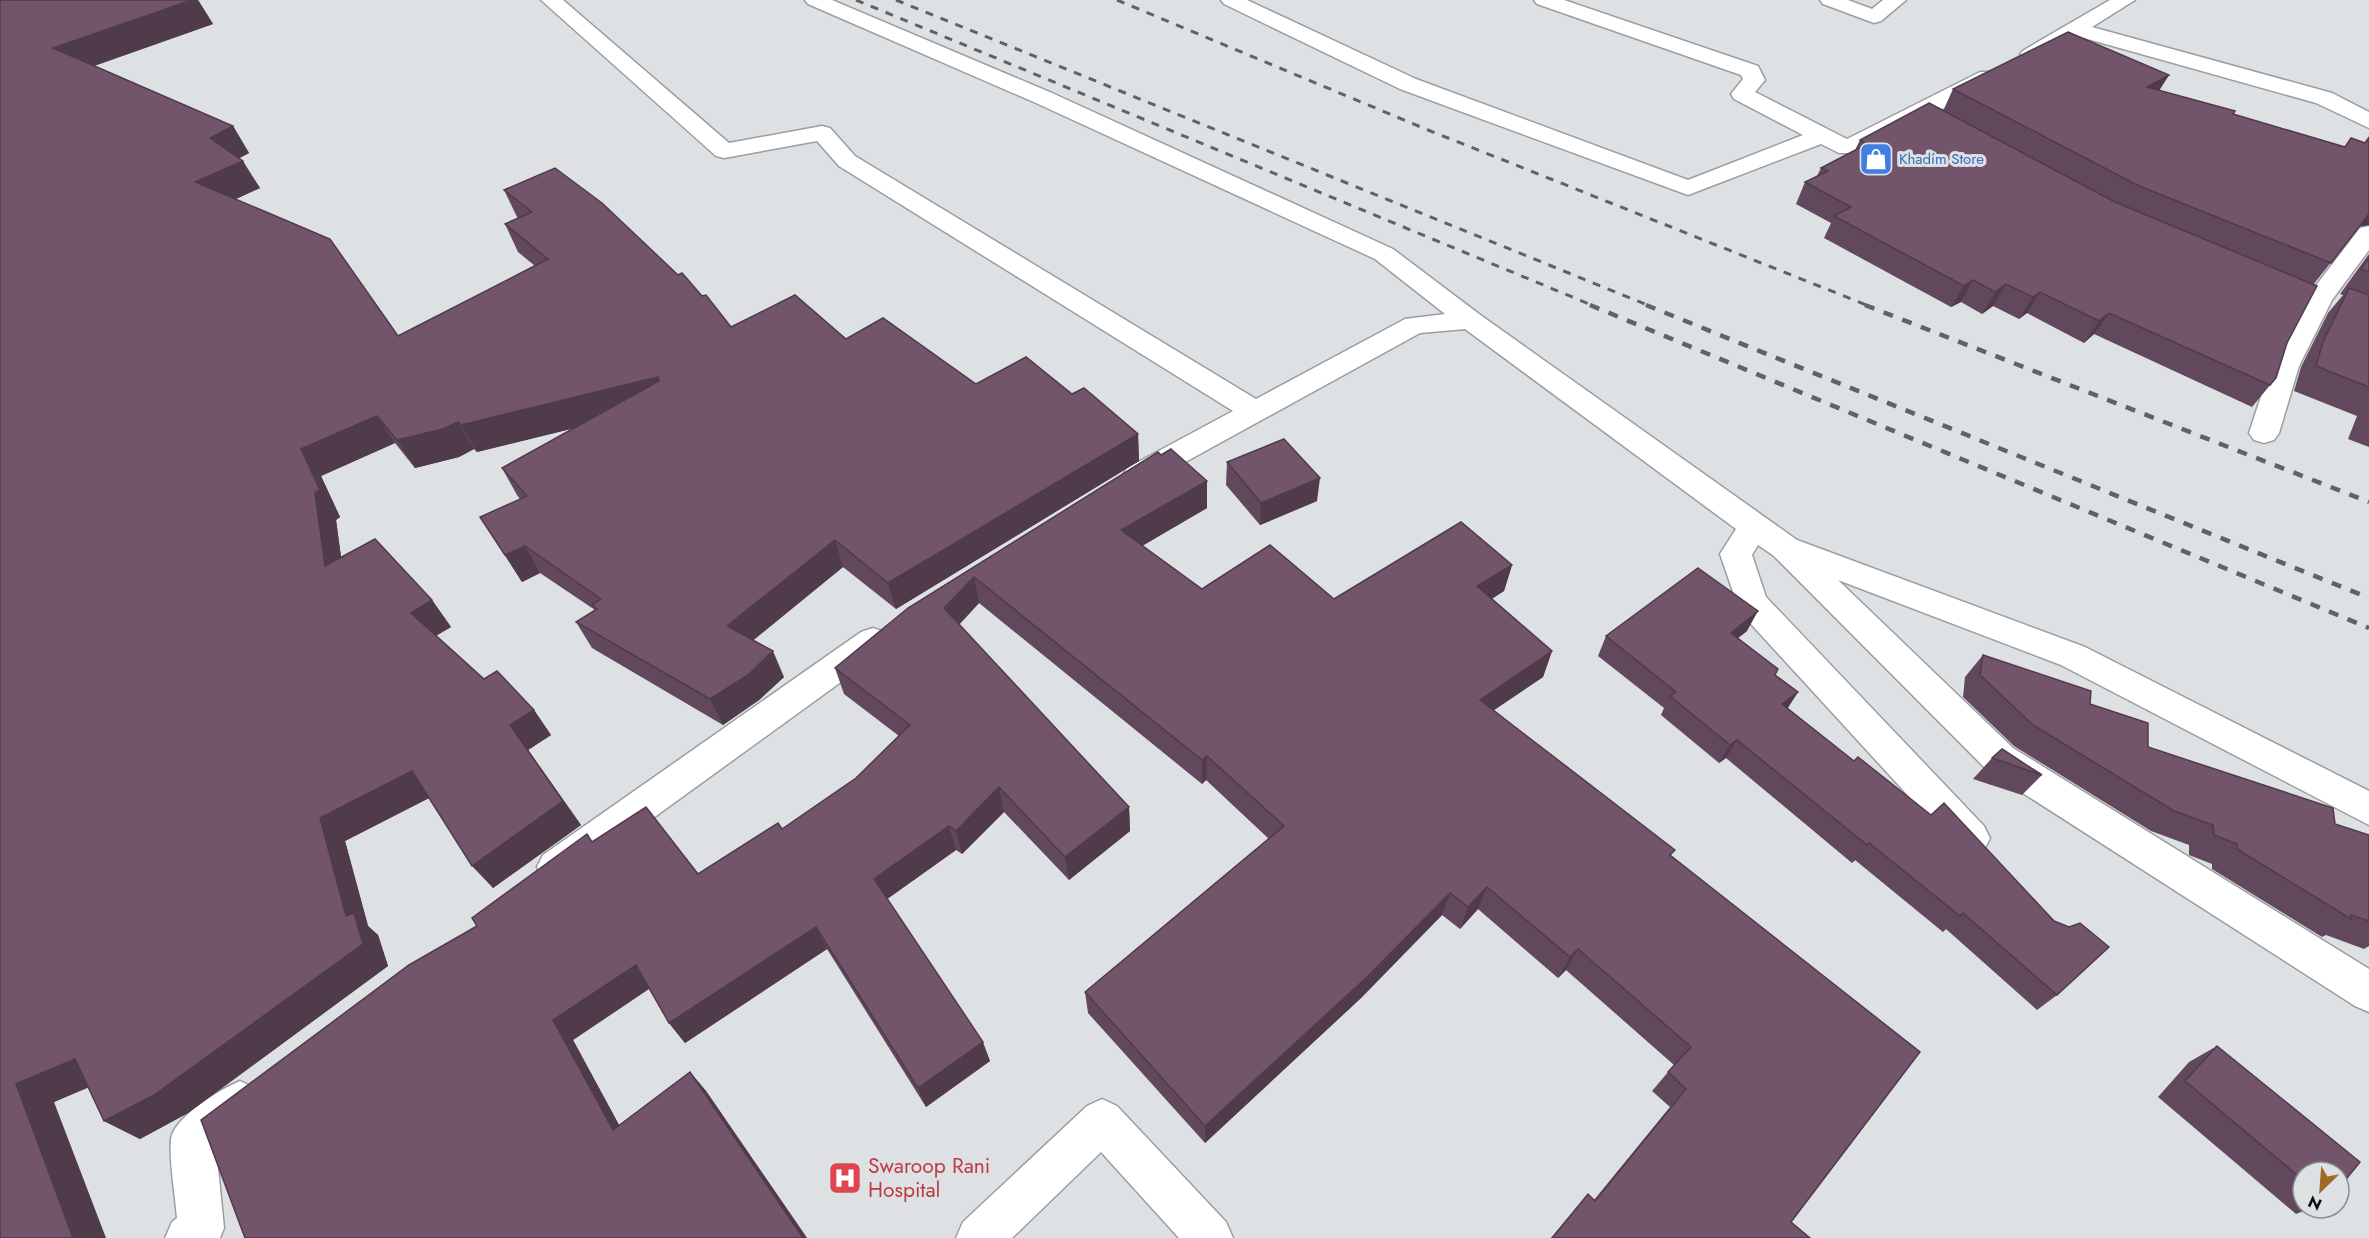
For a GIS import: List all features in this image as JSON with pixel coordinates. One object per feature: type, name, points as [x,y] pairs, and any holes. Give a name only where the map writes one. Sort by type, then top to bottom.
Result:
[{"type":"street","points":[[551,0],[724,151],[822,133],[847,161],[1255,411]]},
{"type":"street","points":[[815,0],[1044,98],[1384,254],[1470,320],[1785,548],[2000,759],[2369,992]]},
{"type":"street","points":[[1231,0],[1408,84],[1688,188],[1823,135]]},
{"type":"street","points":[[1544,0],[1750,71],[1754,80],[1742,94],[1847,148],[1929,118],[2009,66],[2078,30],[2126,0]]},
{"type":"street","points":[[1830,0],[1874,17],[1896,0]]},
{"type":"street","points":[[2078,30],[2324,98],[2369,121]]},
{"type":"street","points":[[2264,433],[2285,366],[2369,233]]},
{"type":"street","points":[[2242,272],[2326,302]]},
{"type":"street","points":[[1111,492],[1152,467],[1414,325],[1470,320]]},
{"type":"street","points":[[1754,526],[1737,554],[1752,603],[1994,862]]},
{"type":"street","points":[[1785,548],[2073,656],[2369,809]]},
{"type":"street","points":[[534,883],[898,626]]},
{"type":"street","points":[[188,1238],[201,1228],[193,1138],[268,1082]]},
{"type":"street","points":[[980,1238],[1102,1121],[1210,1238]]},
{"type":"building","points":[[0,0],[192,0],[53,48],[233,126],[210,138],[243,161],[195,182],[330,239],[398,336],[548,259],[505,224],[532,212],[504,190],[555,168],[602,203],[678,275],[682,273],[702,296],[706,295],[731,327],[795,295],[846,339],[883,318],[976,384],[1026,357],[1072,394],[1084,388],[1138,434],[888,583],[835,540],[727,626],[773,651],[748,675],[710,699],[576,622],[597,609],[592,605],[601,599],[525,546],[505,555],[480,517],[527,496],[502,468],[659,381],[658,377],[461,425],[458,422],[443,429],[397,440],[377,416],[301,449],[320,490],[315,493],[325,566],[375,539],[432,600],[411,613],[484,679],[497,671],[534,710],[510,725],[563,801],[472,866],[412,771],[320,818],[346,916],[354,913],[363,944],[154,1095],[104,1121],[75,1059],[16,1084],[73,1238],[0,1238]]},
{"type":"building","points":[[2068,32],[2169,75],[2147,87],[2235,111],[2233,114],[2345,147],[2351,138],[2365,143],[2369,138],[2369,214],[2331,263],[2137,185],[1953,89]]},
{"type":"building","points":[[1929,103],[2115,202],[2317,286],[2287,343],[2276,378],[2270,385],[2109,313],[2099,321],[2040,292],[2033,297],[2006,284],[1995,292],[1973,280],[1964,286],[1834,216],[1851,207],[1805,182],[1828,171],[1821,168],[1867,144],[1860,140]]},
{"type":"building","points":[[2369,258],[2369,272],[2361,269]]},
{"type":"building","points":[[2349,288],[2369,295],[2369,387],[2316,366],[2323,342]]},
{"type":"building","points":[[1284,439],[1320,478],[1261,503],[1227,462]]},
{"type":"building","points":[[1171,449],[1207,481],[1121,530],[1202,589],[1270,545],[1334,599],[1461,522],[1512,565],[1477,586],[1552,651],[1480,700],[1675,850],[1670,855],[1920,1052],[1791,1222],[1810,1238],[1552,1238],[1588,1194],[1595,1201],[1686,1089],[1668,1072],[1691,1047],[1578,949],[1570,957],[1487,887],[1468,907],[1450,893],[1367,977],[1205,1126],[1085,992],[1284,826],[1207,756],[1202,760],[974,577],[944,608],[1129,807],[1065,857],[999,787],[956,831],[949,826],[874,879],[983,1042],[918,1088],[816,927],[669,1023],[636,965],[553,1020],[613,1130],[690,1072],[803,1238],[245,1238],[201,1120],[409,965],[477,926],[472,918],[587,834],[592,842],[646,807],[698,874],[778,823],[782,829],[856,778],[910,725],[835,668],[908,608],[1158,452],[1161,455]]},
{"type":"building","points":[[1698,568],[1758,611],[1731,633],[1778,669],[1775,675],[1798,692],[1782,704],[1854,761],[1858,757],[1931,815],[1944,803],[2054,921],[2069,927],[2080,923],[2109,947],[2057,995],[1963,913],[1960,916],[1869,843],[1867,845],[1737,740],[1730,745],[1670,696],[1676,692],[1606,636]]},
{"type":"building","points":[[1983,655],[2091,691],[2090,704],[2148,723],[2148,747],[2333,808],[2335,824],[2369,835],[2369,921],[2351,915],[2351,919],[2237,849],[2237,844],[2214,835],[2213,825],[2174,811],[2033,725],[1980,675]]},
{"type":"building","points":[[2002,749],[2042,775],[1992,758]]},
{"type":"building","points":[[2217,1046],[2360,1162],[2351,1173],[2351,1160],[2291,1160],[2291,1170],[2185,1081]]},
{"type":"railway","points":[[856,0],[1594,306]]},
{"type":"railway","points":[[896,0],[1650,306]]},
{"type":"railway","points":[[1117,0],[1428,130],[1869,306]]},
{"type":"railway","points":[[1590,305],[2369,628]]},
{"type":"railway","points":[[1646,305],[2369,598]]},
{"type":"railway","points":[[1865,305],[2369,502]]},
{"type":"place","name":"Khadim Store","points":[[1876,159]]},
{"type":"place","name":"Swaroop Rani Hospital","points":[[845,1178]]}]
